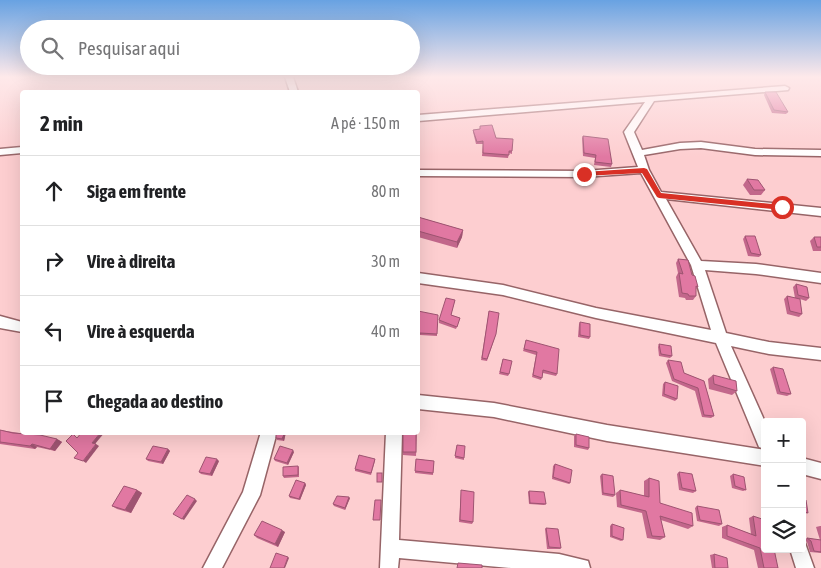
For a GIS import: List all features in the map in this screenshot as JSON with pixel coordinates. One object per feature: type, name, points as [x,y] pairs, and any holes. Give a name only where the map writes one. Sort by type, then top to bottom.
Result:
[{"type":"street","points":[[420,118],[616,104]]},
{"type":"street","points":[[648,104],[628,132],[639,153],[644,170],[697,265],[720,337],[761,431]]},
{"type":"street","points":[[639,153],[680,146],[701,145],[763,153],[821,153]]},
{"type":"street","points":[[0,152],[20,150]]},
{"type":"street","points":[[420,173],[584,174],[644,170]]},
{"type":"street","points":[[659,196],[821,212]]},
{"type":"street","points":[[697,265],[821,278]]},
{"type":"street","points":[[420,278],[502,290],[596,313],[769,348],[821,354]]},
{"type":"street","points":[[0,322],[20,327]]},
{"type":"street","points":[[420,402],[494,410],[607,433],[761,457]]},
{"type":"street","points":[[212,568],[251,494],[268,435]]},
{"type":"street","points":[[389,568],[394,435]]},
{"type":"street","points":[[806,467],[821,470]]},
{"type":"street","points":[[390,548],[559,564],[581,568]]},
{"type":"street","points":[[800,553],[804,568]]},
{"type":"building","points":[[771,104],[783,104],[788,112],[774,110]]},
{"type":"building","points":[[492,125],[496,138],[513,139],[512,151],[509,151],[509,155],[483,153],[483,141],[477,142],[473,130],[480,129],[480,126]]},
{"type":"building","points":[[583,136],[608,139],[612,164],[595,162],[596,155],[584,153]]},
{"type":"building","points":[[747,179],[758,180],[765,190],[754,190]]},
{"type":"building","points":[[420,218],[463,230],[457,242],[420,232]]},
{"type":"building","points":[[745,236],[755,236],[761,255],[751,253]]},
{"type":"building","points":[[814,237],[821,237],[821,247],[817,247]]},
{"type":"building","points":[[678,259],[688,260],[698,287],[696,286],[696,296],[682,293],[679,273],[683,274]]},
{"type":"building","points":[[796,284],[807,287],[809,298],[798,295]]},
{"type":"building","points":[[787,296],[800,299],[802,314],[790,311]]},
{"type":"building","points":[[446,298],[455,300],[451,315],[460,318],[457,327],[439,320]]},
{"type":"building","points":[[420,311],[438,315],[437,334],[420,333]]},
{"type":"building","points":[[489,311],[499,313],[496,334],[487,359],[482,358]]},
{"type":"building","points":[[580,322],[590,324],[590,337],[580,335]]},
{"type":"building","points":[[526,340],[559,349],[557,374],[543,370],[542,378],[533,375],[537,352],[524,349]]},
{"type":"building","points":[[659,344],[671,346],[672,356],[661,354]]},
{"type":"building","points":[[503,359],[512,361],[509,374],[500,372]]},
{"type":"building","points":[[668,360],[681,362],[684,373],[704,381],[714,416],[704,415],[698,388],[674,379]]},
{"type":"building","points":[[773,367],[783,369],[791,394],[780,392]]},
{"type":"building","points":[[713,375],[736,381],[737,391],[714,384]]},
{"type":"building","points":[[665,382],[678,386],[677,399],[664,394]]},
{"type":"building","points":[[0,430],[20,435],[40,435],[57,439],[50,449],[32,444],[30,446],[0,442]]},
{"type":"building","points":[[576,434],[589,437],[589,448],[576,445]]},
{"type":"building","points":[[72,435],[77,438],[80,435],[99,435],[92,443],[96,444],[83,461],[74,458],[78,453],[66,441]]},
{"type":"building","points":[[276,435],[284,435],[282,439],[276,438]]},
{"type":"building","points":[[403,435],[416,435],[416,452],[403,452]]},
{"type":"building","points":[[457,445],[465,446],[464,458],[455,456]]},
{"type":"building","points":[[153,446],[168,449],[161,462],[146,459]]},
{"type":"building","points":[[280,446],[293,450],[287,463],[274,459]]},
{"type":"building","points":[[359,455],[375,459],[371,473],[355,469]]},
{"type":"building","points":[[206,457],[217,459],[210,474],[199,472]]},
{"type":"building","points":[[416,459],[434,461],[433,473],[415,471]]},
{"type":"building","points":[[555,464],[572,470],[570,483],[553,477]]},
{"type":"building","points":[[298,466],[298,475],[283,476],[283,467]]},
{"type":"building","points":[[679,472],[692,474],[696,491],[682,488]]},
{"type":"building","points":[[377,473],[382,473],[382,482],[377,482]]},
{"type":"building","points":[[602,474],[613,476],[615,495],[603,493]]},
{"type":"building","points":[[733,474],[744,477],[746,490],[735,486]]},
{"type":"building","points":[[649,478],[659,481],[660,503],[692,513],[693,526],[660,516],[665,537],[652,536],[646,511],[621,505],[620,490],[649,497]]},
{"type":"building","points":[[296,480],[305,483],[299,499],[289,496]]},
{"type":"building","points":[[124,486],[137,490],[125,510],[112,506]]},
{"type":"building","points":[[461,490],[474,492],[473,522],[460,520]]},
{"type":"building","points":[[529,491],[544,492],[546,504],[530,503]]},
{"type":"building","points":[[187,495],[195,499],[182,519],[173,514]]},
{"type":"building","points":[[337,496],[349,497],[345,508],[333,504]]},
{"type":"building","points":[[375,500],[381,500],[380,520],[373,520]]},
{"type":"building","points":[[697,506],[719,510],[722,524],[700,520]]},
{"type":"building","points":[[753,516],[761,519],[761,553],[760,548],[727,536],[727,525],[756,536]]},
{"type":"building","points":[[262,521],[282,530],[275,544],[254,535]]},
{"type":"building","points":[[612,524],[624,528],[623,540],[612,536]]},
{"type":"building","points":[[546,528],[558,529],[561,548],[549,547]]},
{"type":"building","points":[[807,538],[821,540],[821,552],[814,551],[811,541]]},
{"type":"building","points":[[276,553],[288,557],[284,568],[270,568]]},
{"type":"building","points":[[761,553],[775,553],[778,568],[764,568]]},
{"type":"building","points":[[714,554],[727,558],[728,568],[715,568]]},
{"type":"building","points":[[458,563],[482,565],[482,568],[457,568]]},
{"type":"route","points":[[584,174],[644,170],[659,196],[782,207]]}]
